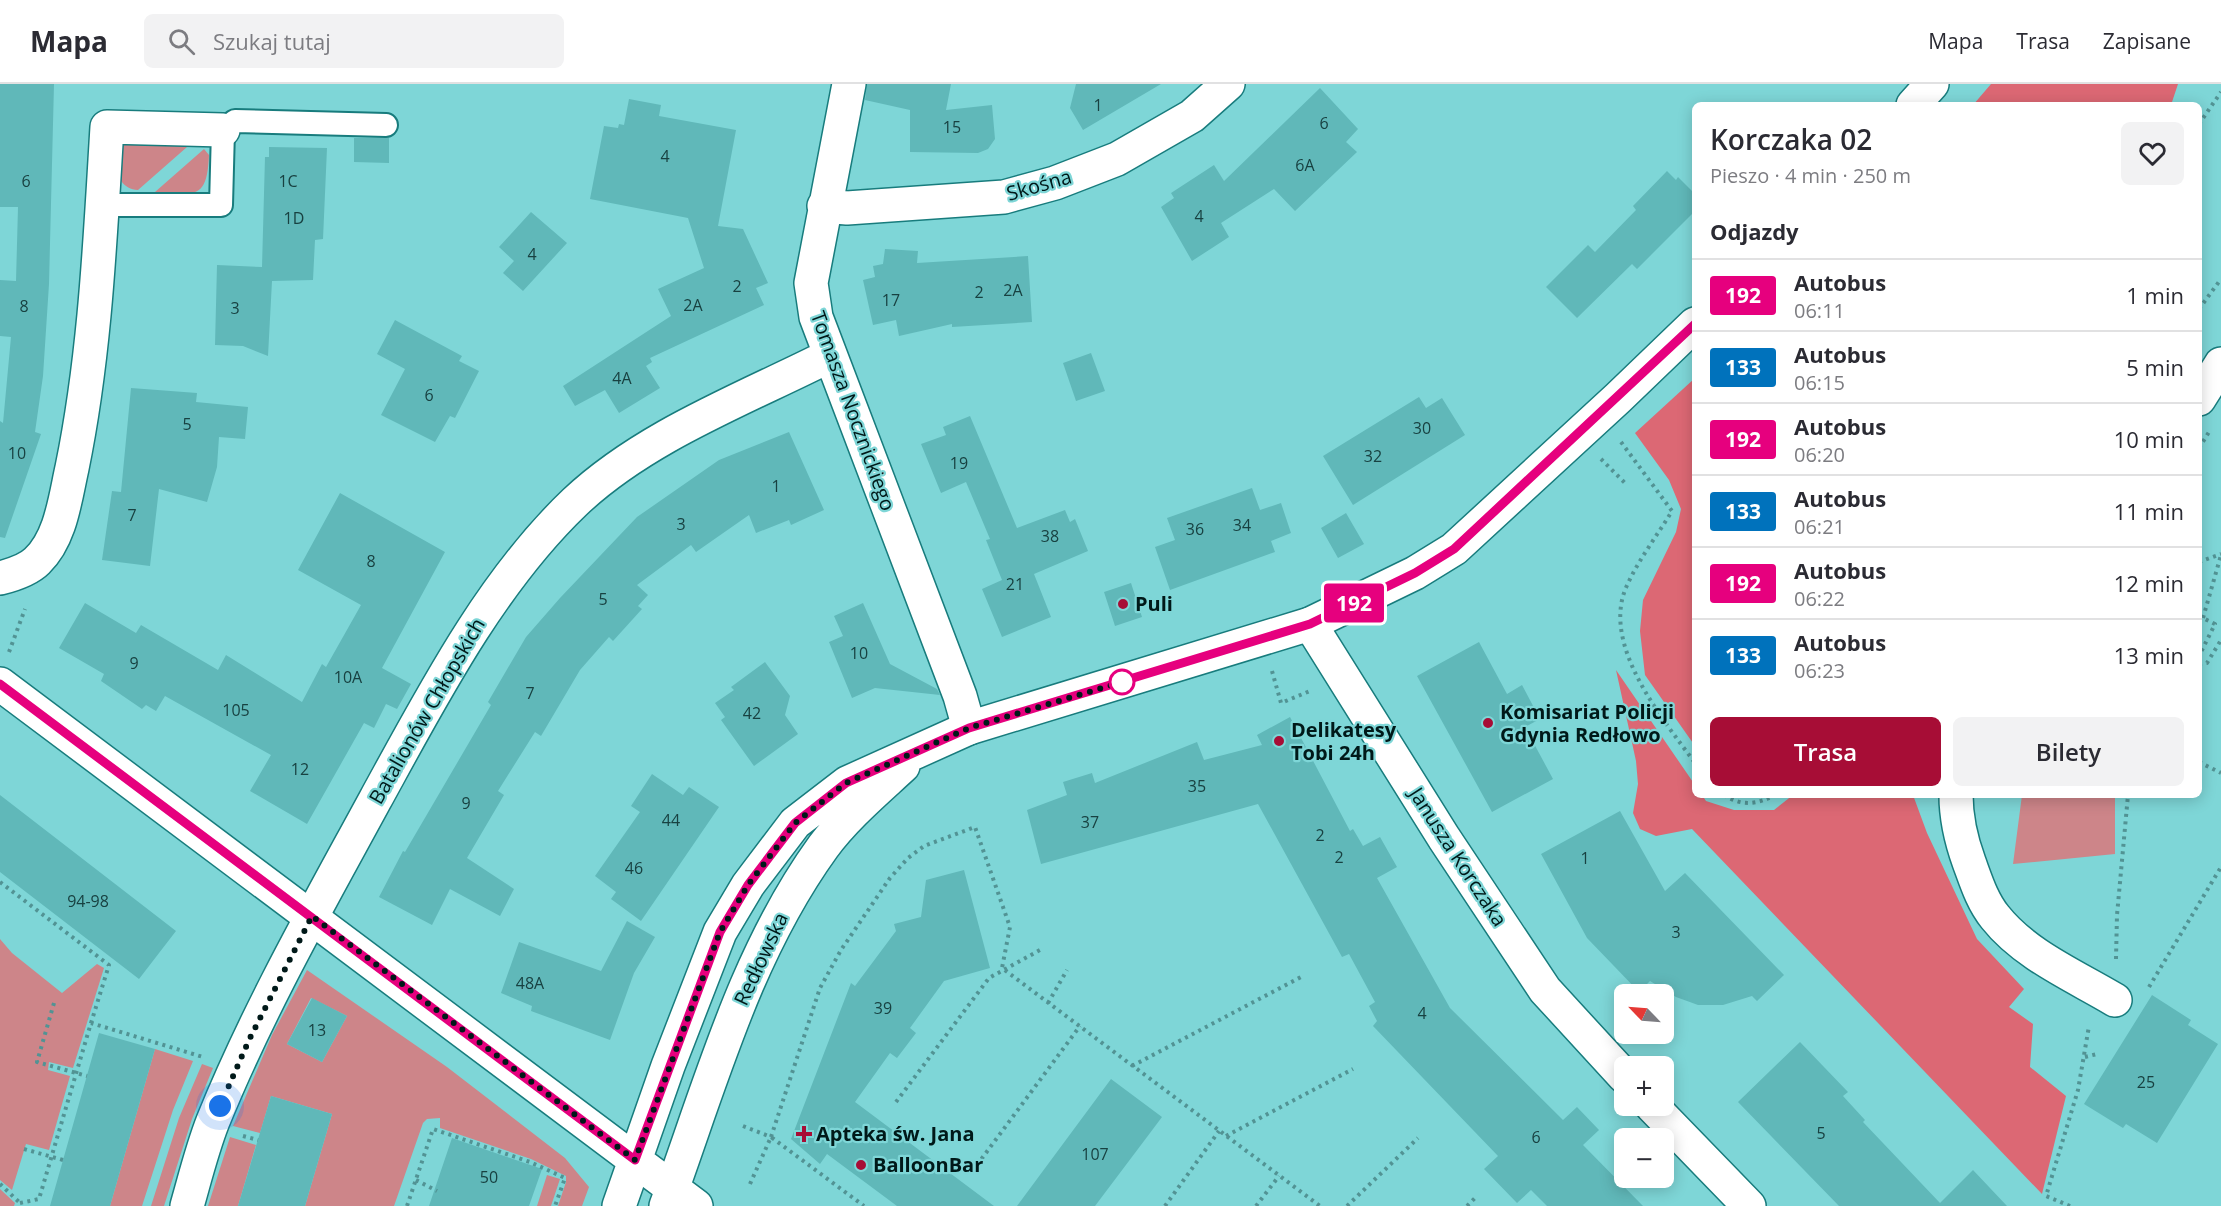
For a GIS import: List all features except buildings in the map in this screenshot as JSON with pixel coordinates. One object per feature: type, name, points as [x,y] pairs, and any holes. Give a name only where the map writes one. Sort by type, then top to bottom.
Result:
[{"type":"street","name":"Tomasza Nocznickiego","points":[[849,84],[811,283],[816,317],[960,696],[969,728]]},
{"type":"street","name":"Skośna","points":[[824,206],[847,208],[1004,197],[1055,183],[1126,154],[1192,116],[1228,84]]},
{"type":"street","points":[[1916,102],[1932,84]]},
{"type":"street","points":[[0,578],[37,562],[57,531],[65,502],[88,385],[107,127],[223,130]]},
{"type":"street","name":"Redłowska","points":[[619,1206],[720,932],[748,885],[795,823],[846,783],[969,728],[1310,624],[1415,573],[1454,549],[1692,327]]},
{"type":"street","name":"Batalionów Chłopskich","points":[[187,1206],[212,1124],[235,1070],[312,916],[436,689],[479,619],[526,559],[575,503],[611,473],[670,436],[829,356]]},
{"type":"street","points":[[2202,394],[2221,364]]},
{"type":"street","name":"Janusza Korczaka","points":[[1310,624],[1444,838],[1545,990],[1614,1065]]},
{"type":"street","points":[[4,669],[312,916],[635,1160],[678,1200]]},
{"type":"street","name":"Redłowska","points":[[678,1200],[745,985],[781,913],[824,846],[920,750]]},
{"type":"street","points":[[1956,798],[1956,810],[1965,852],[1977,886],[1994,915],[2032,951],[2115,1000]]},
{"type":"street","points":[[1662,1116],[1749,1206]]},
{"type":"lane","points":[[102,205],[221,205],[223,130],[235,121],[386,125]]},
{"type":"path","points":[[2202,120],[2221,92]]},
{"type":"path","points":[[2202,305],[2221,279]]},
{"type":"path","points":[[1617,437],[1672,511],[1625,591],[1621,616],[1625,652],[1636,674],[1692,758]]},
{"type":"path","points":[[1594,452],[1625,483]]},
{"type":"path","points":[[2202,561],[2221,555]]},
{"type":"path","points":[[2202,614],[2221,555]]},
{"type":"path","points":[[4,669],[28,600]]},
{"type":"path","points":[[2202,618],[2215,624],[2202,650]]},
{"type":"path","points":[[2202,664],[2207,663],[2221,640]]},
{"type":"path","points":[[1271,668],[1281,703],[1317,687]]},
{"type":"path","points":[[2202,764],[2221,773]]},
{"type":"path","points":[[1728,798],[1757,804],[1770,798]]},
{"type":"path","points":[[2128,798],[2117,915],[2115,1000],[2139,1002],[2221,867]]},
{"type":"path","points":[[750,1184],[771,1137],[820,988],[841,950],[890,878],[908,858],[924,846],[975,827],[1010,927],[1002,968]]},
{"type":"path","points":[[0,882],[109,965],[39,1199],[20,1204],[0,1184]]},
{"type":"path","points":[[896,1102],[989,978],[1002,968],[1040,950]]},
{"type":"path","points":[[1002,968],[1320,1206]]},
{"type":"path","points":[[1048,1002],[1067,970]]},
{"type":"path","points":[[1132,1066],[1300,977]]},
{"type":"path","points":[[54,1003],[37,1062],[87,1076]]},
{"type":"path","points":[[91,1023],[200,1056]]},
{"type":"path","points":[[977,1165],[1080,1026]]},
{"type":"path","points":[[2070,1206],[2046,1196],[2078,1090],[2085,1057],[2097,1054]]},
{"type":"path","points":[[1226,1136],[1353,1069]]},
{"type":"path","points":[[743,1126],[771,1137],[864,1206]]},
{"type":"path","points":[[407,1206],[433,1129],[530,1162],[565,1178],[555,1206]]},
{"type":"path","points":[[1165,1206],[1219,1131]]},
{"type":"path","points":[[1347,1206],[1418,1138]]},
{"type":"path","points":[[24,1149],[63,1160]]},
{"type":"path","points":[[1256,1206],[1279,1176]]},
{"type":"path","points":[[416,1180],[437,1191]]},
{"type":"path","points":[[1467,1206],[1475,1198]]},
{"type":"shaded area","points":[[1991,84],[2178,84],[2172,102],[1976,102]]},
{"type":"shaded area","points":[[195,140],[138,190],[130,188],[119,178],[118,155],[125,141]]},
{"type":"shaded area","points":[[204,149],[209,155],[208,170],[202,187],[196,191],[180,194],[155,192]]},
{"type":"shaded area","points":[[1692,381],[1692,742],[1645,675],[1640,631],[1643,600],[1676,532],[1681,509],[1669,480],[1635,433]]},
{"type":"shaded area","points":[[1616,670],[1692,781],[1692,798],[1704,798],[1706,801],[1734,810],[1774,810],[1789,798],[1914,798],[1927,833],[1977,939],[2024,989],[2009,1007],[2033,1024],[2030,1067],[2066,1096],[2042,1194],[1692,829],[1656,836],[1640,829],[1633,813],[1638,784],[1636,761]]},
{"type":"shaded area","points":[[2022,798],[2115,798],[2115,854],[2013,864]]},
{"type":"shaded area","points":[[0,939],[12,953],[62,993],[97,964],[104,968],[73,1068],[49,1062],[48,1070],[70,1076],[49,1150],[26,1144],[12,1190],[0,1180]]},
{"type":"shaded area","points":[[307,970],[447,1067],[565,1158],[589,1187],[582,1206],[558,1206],[566,1176],[531,1159],[440,1128],[440,1118],[427,1119],[423,1123],[394,1206],[305,1206],[332,1114],[271,1096],[260,1133],[233,1126],[272,1035]],"holes":[[[311,998],[347,1016],[322,1062],[287,1044]]]},
{"type":"shaded area","points":[[155,1049],[193,1061],[173,1110],[142,1206],[110,1206]]},
{"type":"shaded area","points":[[202,1064],[213,1068],[192,1119],[164,1206],[151,1206],[179,1118]]},
{"type":"shaded area","points":[[230,1137],[256,1145],[238,1206],[208,1206]]},
{"type":"shaded area","points":[[547,1175],[560,1179],[551,1206],[537,1206]]},
{"type":"shaded area","points":[[0,1189],[15,1203],[14,1206],[0,1206]]},
{"type":"bus line","name":"192","points":[[0,684],[635,1160],[668,1066],[720,932],[748,885],[795,823],[846,783],[969,728],[1310,624],[1415,573],[1454,549],[1692,327]]},
{"type":"place","name":"Puli","points":[[1123,604]]},
{"type":"place","name":"Komisariat Policji Gdynia Redłowo","points":[[1488,723]]},
{"type":"place","name":"Delikatesy Tobi 24h","points":[[1279,741]]},
{"type":"place","name":"Apteka św. Jana","points":[[804,1134]]},
{"type":"place","name":"BalloonBar","points":[[861,1165]]},
{"type":"route","points":[[220,1106],[249,1040],[312,916],[635,1160],[668,1066],[720,932],[748,885],[795,823],[846,783],[969,728],[1122,682]]}]
